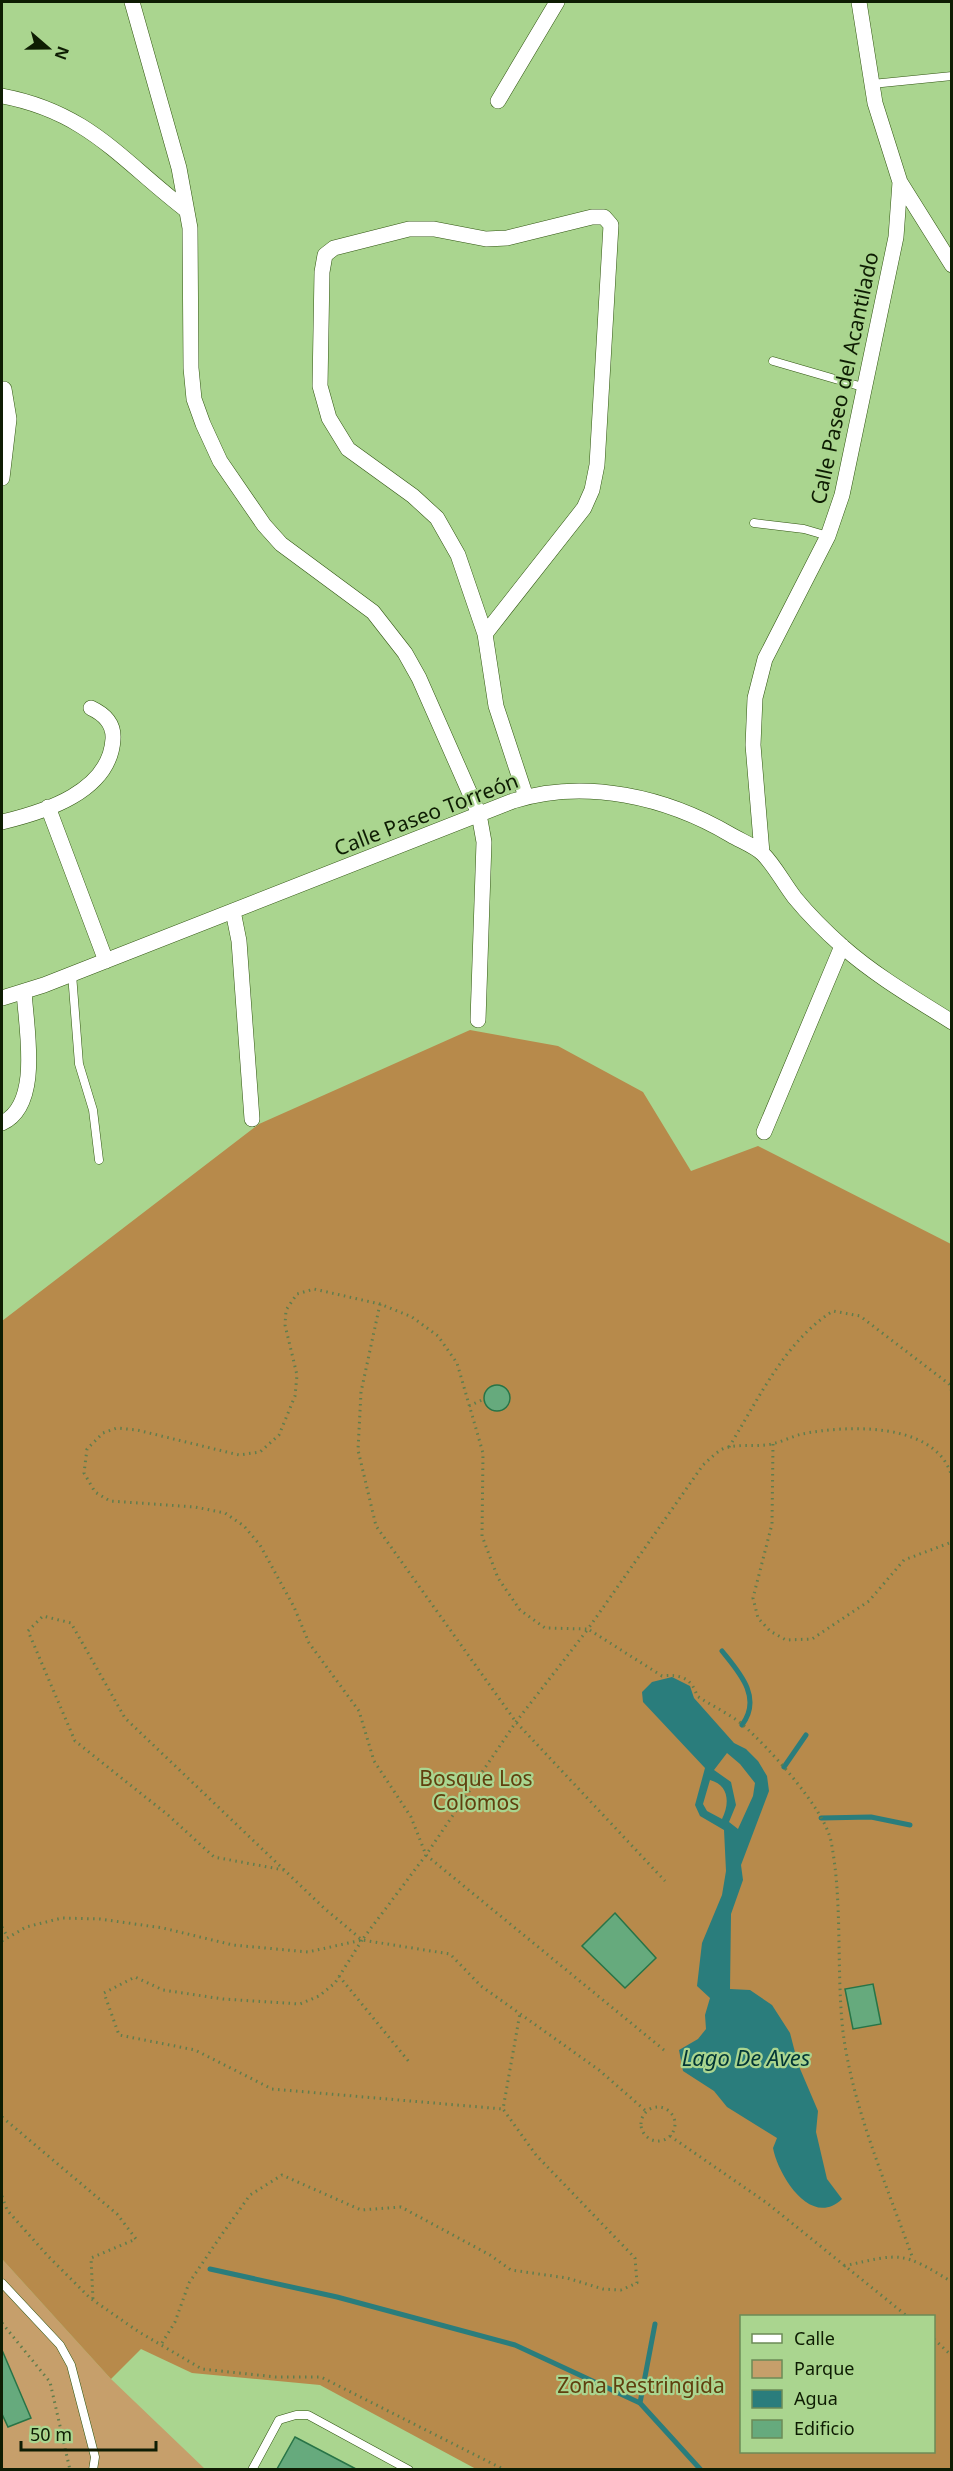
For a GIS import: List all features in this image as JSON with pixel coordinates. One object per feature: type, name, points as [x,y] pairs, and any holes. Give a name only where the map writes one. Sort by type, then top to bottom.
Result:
[{"type":"street","points":[[132,2],[179,168],[190,228],[191,368],[194,399],[220,461],[264,525],[281,544],[351,593],[388,630],[419,678],[478,814],[484,842],[478,1020]]},
{"type":"street","points":[[498,100],[557,2]]},
{"type":"street","points":[[859,2],[875,103],[900,182],[951,266]]},
{"type":"street","points":[[2,96],[32,101],[69,117],[124,155],[157,188],[186,210]]},
{"type":"street","name":"Calle Paseo del Acantilado","points":[[762,853],[753,745],[755,698],[765,658],[828,536],[842,495],[896,237],[900,182]]},
{"type":"street","points":[[485,634],[584,508],[592,490],[597,465],[611,225],[604,218],[591,217],[507,238],[486,239],[434,229],[409,229],[334,248],[325,255],[322,272],[320,386],[329,418],[348,449],[413,496],[437,518],[458,555],[485,634],[496,706],[526,797]]},
{"type":"street","points":[[2,478],[9,419],[4,389]]},
{"type":"street","points":[[2,822],[25,817],[48,807],[100,776],[112,747],[112,730],[103,713],[91,708]]},
{"type":"street","name":"Calle Paseo Torreón","points":[[2,998],[72,975],[478,814],[526,797],[584,791],[620,794],[658,803],[706,820],[762,853],[796,899],[842,946],[879,976],[951,1022]]},
{"type":"street","points":[[48,807],[106,961]]},
{"type":"street","points":[[232,911],[239,941],[252,1119]]},
{"type":"street","points":[[764,1132],[842,946]]},
{"type":"street","points":[[2,1123],[21,1107],[27,1088],[24,991]]},
{"type":"lane","points":[[872,84],[951,76]]},
{"type":"lane","points":[[773,361],[866,388]]},
{"type":"lane","points":[[754,523],[804,529],[828,536]]},
{"type":"lane","points":[[72,975],[80,1064],[93,1110],[99,1160]]},
{"type":"lane","points":[[2,2283],[60,2344],[71,2365],[94,2457],[93,2469]]},
{"type":"lane","points":[[252,2469],[279,2420],[296,2415],[308,2415],[409,2469]]},
{"type":"path","points":[[664,2050],[426,1855],[411,1817],[374,1761],[359,1711],[309,1643],[294,1607],[260,1545],[244,1526],[225,1513],[195,1507],[110,1501],[95,1492],[84,1473],[87,1449],[103,1433],[117,1428],[137,1430],[239,1455],[260,1452],[279,1435],[295,1396],[297,1375],[285,1325],[286,1310],[297,1294],[314,1289],[380,1304],[412,1317],[438,1336],[457,1363],[483,1453],[482,1536],[498,1578],[520,1610],[545,1628],[588,1629],[662,1676],[674,1674],[687,1679],[694,1686],[697,1696],[742,1725],[784,1767],[821,1818],[830,1839],[840,1942],[843,2032],[863,2121],[913,2259]]},
{"type":"path","points":[[380,1304],[361,1392],[358,1450],[376,1526],[516,1722],[665,1881]]},
{"type":"path","points":[[729,1447],[787,1354],[817,1321],[834,1311],[860,1316],[949,1384],[951,1392]]},
{"type":"path","points":[[469,1406],[484,1399]]},
{"type":"path","points":[[503,2109],[272,2089],[195,2050],[119,2036],[104,1993],[135,1977],[163,1990],[223,1999],[300,2004],[319,1996],[339,1976],[362,1940],[426,1855],[516,1722],[588,1629],[703,1465],[723,1449],[773,1444],[801,1435],[850,1428],[889,1431],[932,1447],[948,1464],[951,1477]]},
{"type":"path","points":[[773,1444],[772,1524],[753,1598],[758,1618],[770,1631],[786,1640],[812,1639],[869,1601],[904,1560],[951,1542]]},
{"type":"path","points":[[284,1870],[214,1857],[168,1815],[75,1741],[28,1630],[43,1616],[71,1623],[125,1718],[284,1870],[362,1940]]},
{"type":"path","points":[[951,1623],[951,1670]]},
{"type":"path","points":[[2,1941],[7,1936],[62,1918],[100,1919],[163,1928],[233,1944],[308,1952],[362,1940],[450,1954],[481,1986],[599,2070],[646,2111]]},
{"type":"path","points":[[2,1927],[7,1936]]},
{"type":"path","points":[[339,1976],[410,2063]]},
{"type":"path","points":[[162,2343],[175,2322],[189,2283],[250,2195],[282,2175],[361,2210],[401,2207],[490,2255],[511,2270],[567,2278],[603,2289],[621,2290],[637,2283],[635,2258],[536,2155],[503,2109],[520,2013]]},
{"type":"path","points":[[657,2106],[672,2114],[675,2126],[670,2136],[660,2141],[645,2136],[640,2121],[646,2111],[657,2106]]},
{"type":"path","points":[[2,2117],[117,2214],[136,2239],[91,2258],[93,2300]]},
{"type":"path","points":[[670,2136],[767,2203],[906,2315]]},
{"type":"path","points":[[2,2196],[7,2210],[40,2248],[93,2300],[139,2332],[162,2343],[202,2369],[276,2378],[321,2377],[505,2469]]},
{"type":"path","points":[[844,2266],[890,2256],[913,2259],[951,2282]]},
{"type":"path","points":[[2,2323],[50,2382],[70,2469]]},
{"type":"path","points":[[935,2341],[951,2356]]},
{"type":"green space","name":"Bosque Los Colomos","points":[[470,1030],[558,1046],[643,1092],[691,1171],[758,1146],[951,1244],[951,2469],[476,2469],[320,2385],[192,2373],[141,2349],[111,2379],[2,2259],[2,1321],[259,1124]]},
{"type":"green space","points":[[2,2259],[111,2379],[205,2469],[2,2469]]},
{"type":"water","name":"Lago De Aves","points":[[672,1677],[690,1686],[694,1698],[734,1743],[746,1749],[758,1761],[767,1776],[769,1791],[741,1865],[743,1880],[731,1914],[730,1989],[750,1990],[772,2005],[790,2033],[798,2064],[818,2111],[816,2132],[827,2179],[842,2199],[830,2207],[819,2207],[808,2203],[789,2184],[773,2148],[777,2138],[727,2107],[714,2091],[683,2071],[679,2050],[698,2039],[706,2029],[705,2015],[710,1998],[697,1986],[702,1943],[722,1895],[726,1871],[724,1830],[700,1816],[695,1805],[705,1768],[643,1702],[642,1692],[652,1682]],"holes":[[[727,1753],[740,1764],[755,1783],[753,1796],[738,1829],[729,1822],[736,1805],[731,1782],[714,1770]],[[710,1780],[721,1786],[726,1795],[727,1801],[722,1819],[707,1811],[703,1804]]]},
{"type":"building","points":[[497,1385],[506,1389],[510,1398],[506,1407],[497,1411],[488,1407],[484,1398],[488,1389]]},
{"type":"building","points":[[615,1913],[656,1958],[625,1988],[582,1946]]},
{"type":"building","points":[[873,1984],[881,2024],[853,2029],[845,1989]]},
{"type":"building","points":[[2,2350],[31,2418],[8,2427],[2,2414]]},
{"type":"building","points":[[295,2437],[356,2469],[277,2469]]},
{"type":"waterway","points":[[722,1651],[741,1676],[749,1695],[748,1715],[742,1725]]},
{"type":"waterway","points":[[784,1767],[806,1735]]},
{"type":"waterway","points":[[821,1818],[871,1817],[910,1825]]},
{"type":"waterway","points":[[210,2269],[337,2297],[515,2345],[640,2403],[701,2470]]},
{"type":"waterway","points":[[640,2403],[655,2324]]},
{"type":"park label","name":"Zona Restringida","points":[[641,2385]]}]
